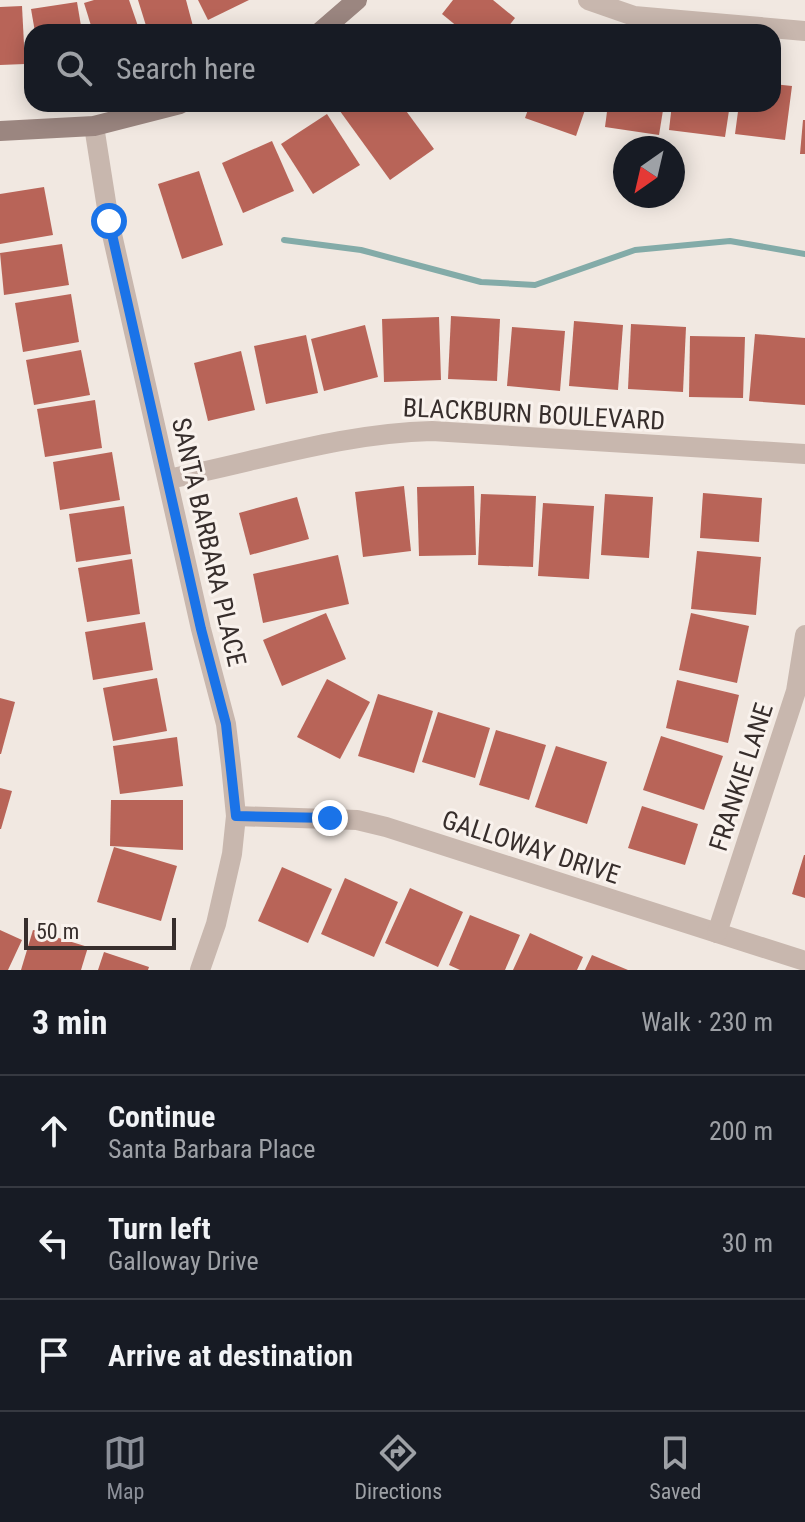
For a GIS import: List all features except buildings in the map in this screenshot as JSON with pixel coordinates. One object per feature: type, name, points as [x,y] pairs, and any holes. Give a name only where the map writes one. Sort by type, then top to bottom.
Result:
[{"type":"street","points":[[329,24],[357,0]]},
{"type":"street","points":[[588,0],[634,16],[725,24]]},
{"type":"street","points":[[781,29],[805,31]]},
{"type":"street","points":[[0,131],[94,126],[149,112]]},
{"type":"street","name":"SANTA BARBARA PLACE","points":[[94,126],[109,221],[201,629],[226,724],[236,816],[232,854],[216,924],[200,970]]},
{"type":"street","name":"BLACKBURN BOULEVARD","points":[[168,479],[336,442],[399,432],[432,431],[805,454]]},
{"type":"street","name":"FRANKIE LANE","points":[[717,933],[796,691],[805,635]]},
{"type":"street","name":"GALLOWAY DRIVE","points":[[236,816],[357,820],[386,827],[805,961]]},
{"type":"waterway","points":[[284,240],[361,250],[481,282],[535,285],[635,250],[730,241],[805,254]]},
{"type":"route","points":[[109,221],[201,629],[226,724],[236,816],[330,818]]}]
